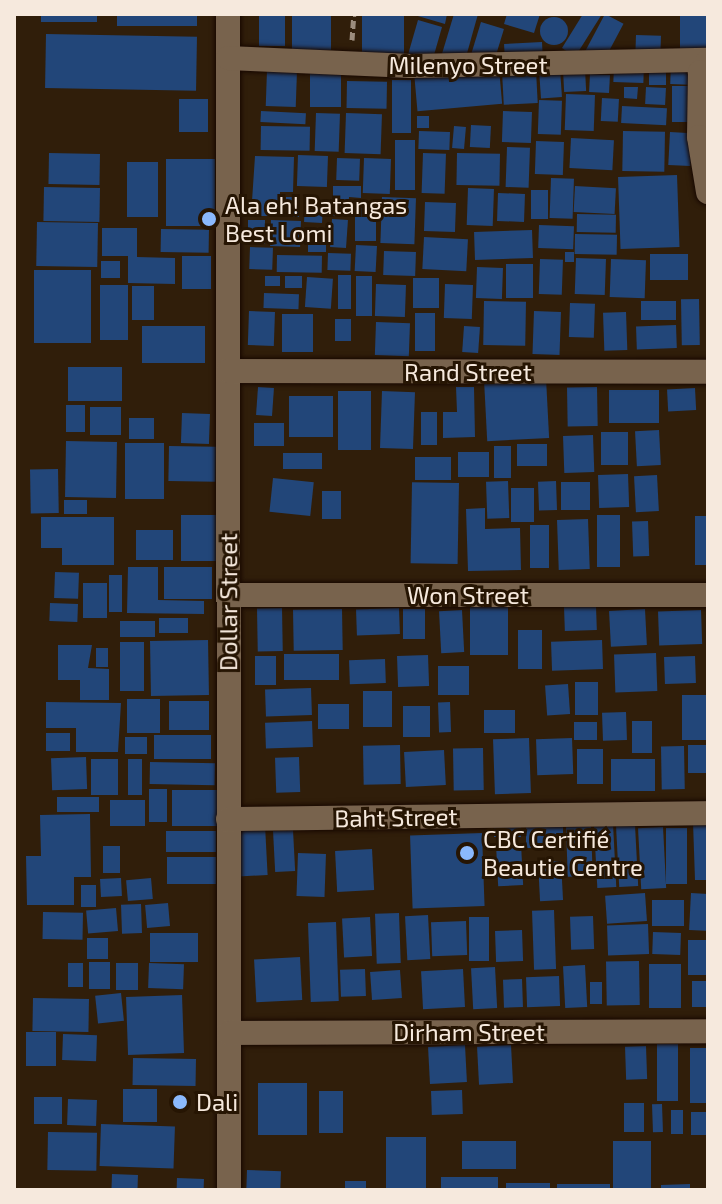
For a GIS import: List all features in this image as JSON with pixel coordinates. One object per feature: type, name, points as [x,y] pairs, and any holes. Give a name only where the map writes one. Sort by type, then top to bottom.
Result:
[{"type":"street","name":"Dollar Street","points":[[228,14],[229,1190]]},
{"type":"street","name":"Milenyo Street","points":[[228,58],[411,66],[708,60]]},
{"type":"street","points":[[708,60],[700,72],[699,137],[708,192]]},
{"type":"street","name":"Rand Street","points":[[228,371],[708,372]]},
{"type":"street","name":"Won Street","points":[[229,595],[708,595]]},
{"type":"street","name":"Baht Street","points":[[228,819],[708,813]]},
{"type":"street","name":"Dirham Street","points":[[229,1033],[708,1031]]},
{"type":"building","points":[[41,14],[97,14],[97,22],[41,22]]},
{"type":"building","points":[[117,14],[197,14],[197,26],[117,26]]},
{"type":"building","points":[[259,14],[285,14],[285,46],[259,46]]},
{"type":"building","points":[[292,14],[331,14],[331,50],[292,50]]},
{"type":"building","points":[[362,14],[404,14],[404,58],[362,58]]},
{"type":"building","points":[[411,14],[447,14],[445,24]]},
{"type":"building","points":[[454,14],[478,14],[464,64],[441,57]]},
{"type":"building","points":[[507,14],[540,14],[534,33],[504,24]]},
{"type":"building","points":[[583,14],[602,14],[575,57],[562,48]]},
{"type":"building","points":[[605,14],[624,24],[602,64],[584,54]]},
{"type":"building","points":[[680,14],[706,14],[706,53],[680,53]]},
{"type":"building","points":[[554,17],[564,21],[568,31],[564,41],[554,45],[544,41],[540,31],[544,21]]},
{"type":"building","points":[[418,20],[442,27],[432,61],[408,55]]},
{"type":"building","points":[[481,22],[504,29],[493,63],[470,56]]},
{"type":"building","points":[[46,34],[197,37],[196,91],[45,88]]},
{"type":"building","points":[[636,35],[661,36],[660,56],[635,55]]},
{"type":"building","points":[[542,42],[543,60],[505,62],[504,44]]},
{"type":"building","points":[[671,62],[698,63],[697,85],[670,84]]},
{"type":"building","points":[[614,64],[644,65],[643,83],[613,82]]},
{"type":"building","points":[[499,68],[502,104],[417,111],[414,75]]},
{"type":"building","points":[[560,69],[562,97],[541,98],[539,70]]},
{"type":"building","points":[[585,69],[586,91],[564,92],[563,70]]},
{"type":"building","points":[[649,69],[666,69],[666,85],[649,85]]},
{"type":"building","points":[[267,70],[297,71],[296,107],[266,106]]},
{"type":"building","points":[[536,70],[538,103],[504,105],[502,72]]},
{"type":"building","points":[[310,71],[341,71],[341,107],[310,107]]},
{"type":"building","points":[[590,74],[610,75],[609,93],[589,92]]},
{"type":"building","points":[[392,80],[411,80],[411,133],[392,133]]},
{"type":"building","points":[[347,81],[387,82],[387,109],[347,108]]},
{"type":"building","points":[[672,86],[693,86],[693,122],[672,122]]},
{"type":"building","points":[[624,87],[638,87],[637,99],[624,98]]},
{"type":"building","points":[[646,87],[666,88],[665,105],[645,104]]},
{"type":"building","points":[[566,94],[595,95],[594,131],[565,130]]},
{"type":"building","points":[[602,98],[619,99],[618,122],[601,121]]},
{"type":"building","points":[[179,99],[208,99],[208,132],[179,132]]},
{"type":"building","points":[[539,100],[562,101],[561,135],[538,134]]},
{"type":"building","points":[[622,106],[667,108],[666,125],[621,123]]},
{"type":"building","points":[[261,111],[306,113],[305,124],[260,122]]},
{"type":"building","points":[[503,111],[532,112],[531,143],[502,142]]},
{"type":"building","points":[[316,113],[340,114],[339,152],[315,151]]},
{"type":"building","points":[[346,113],[382,114],[381,154],[345,153]]},
{"type":"building","points":[[417,116],[429,116],[429,128],[417,128]]},
{"type":"building","points":[[471,125],[491,126],[490,148],[470,147]]},
{"type":"building","points":[[261,126],[310,127],[310,151],[261,150]]},
{"type":"building","points":[[454,126],[466,127],[464,149],[452,148]]},
{"type":"building","points":[[419,131],[450,132],[449,150],[418,149]]},
{"type":"building","points":[[623,131],[665,132],[664,172],[622,171]]},
{"type":"building","points":[[670,132],[692,133],[690,166],[668,165]]},
{"type":"building","points":[[571,138],[614,140],[612,170],[569,168]]},
{"type":"building","points":[[395,140],[415,140],[415,190],[395,190]]},
{"type":"building","points":[[536,141],[564,142],[563,175],[535,174]]},
{"type":"building","points":[[507,147],[530,148],[529,188],[506,187]]},
{"type":"building","points":[[49,153],[100,154],[99,185],[48,184]]},
{"type":"building","points":[[423,153],[446,154],[445,194],[422,193]]},
{"type":"building","points":[[457,153],[500,154],[499,186],[456,185]]},
{"type":"building","points":[[298,155],[328,156],[327,187],[297,186]]},
{"type":"building","points":[[255,156],[294,157],[293,192],[280,192],[280,216],[251,216]]},
{"type":"building","points":[[337,158],[360,159],[359,181],[336,180]]},
{"type":"building","points":[[364,158],[391,159],[390,194],[363,193]]},
{"type":"building","points":[[166,159],[215,159],[215,226],[166,226]]},
{"type":"building","points":[[127,162],[158,162],[158,217],[127,217]]},
{"type":"building","points":[[677,175],[680,247],[621,249],[618,177]]},
{"type":"building","points":[[551,178],[574,179],[573,219],[550,218]]},
{"type":"building","points":[[333,186],[361,186],[361,198],[349,197],[348,216],[333,216]]},
{"type":"building","points":[[575,186],[616,188],[615,214],[574,212]]},
{"type":"building","points":[[44,187],[100,188],[99,222],[43,221]]},
{"type":"building","points":[[468,188],[494,189],[493,226],[467,225]]},
{"type":"building","points":[[531,190],[548,190],[548,219],[531,219]]},
{"type":"building","points":[[498,193],[525,194],[524,222],[497,221]]},
{"type":"building","points":[[286,197],[299,197],[299,217],[286,217]]},
{"type":"building","points":[[382,197],[416,198],[414,244],[380,243]]},
{"type":"building","points":[[425,202],[456,203],[455,232],[424,231]]},
{"type":"building","points":[[305,204],[323,205],[322,223],[304,222]]},
{"type":"building","points":[[355,208],[376,208],[376,241],[355,241]]},
{"type":"building","points":[[577,214],[616,215],[616,233],[577,232]]},
{"type":"building","points":[[332,219],[348,220],[346,248],[330,247]]},
{"type":"building","points":[[248,220],[265,220],[265,244],[248,244]]},
{"type":"building","points":[[271,220],[301,221],[300,247],[270,246]]},
{"type":"building","points":[[37,222],[98,223],[97,267],[36,266]]},
{"type":"building","points":[[539,225],[574,226],[573,249],[538,248]]},
{"type":"building","points":[[102,228],[137,228],[137,257],[175,258],[175,284],[128,283],[128,256],[102,256]]},
{"type":"building","points":[[161,229],[209,230],[209,253],[161,252]]},
{"type":"building","points":[[308,229],[326,229],[326,252],[308,252]]},
{"type":"building","points":[[532,230],[533,258],[475,260],[474,232]]},
{"type":"building","points":[[575,234],[617,235],[617,255],[575,254]]},
{"type":"building","points":[[424,237],[468,239],[466,271],[422,269]]},
{"type":"building","points":[[356,245],[377,246],[376,272],[355,271]]},
{"type":"building","points":[[250,247],[273,248],[272,270],[249,269]]},
{"type":"building","points":[[384,251],[416,252],[415,276],[383,275]]},
{"type":"building","points":[[565,252],[574,252],[574,262],[565,262]]},
{"type":"building","points":[[328,253],[351,254],[350,271],[327,270]]},
{"type":"building","points":[[650,254],[688,254],[688,280],[650,280]]},
{"type":"building","points":[[277,255],[322,256],[322,273],[277,272]]},
{"type":"building","points":[[182,256],[211,256],[211,289],[182,289]]},
{"type":"building","points":[[576,258],[606,259],[605,295],[575,294]]},
{"type":"building","points":[[540,259],[563,260],[562,295],[539,294]]},
{"type":"building","points":[[611,259],[646,260],[645,298],[610,297]]},
{"type":"building","points":[[101,261],[120,261],[120,278],[101,278]]},
{"type":"building","points":[[506,264],[533,264],[533,298],[506,298]]},
{"type":"building","points":[[477,267],[503,268],[502,299],[476,298]]},
{"type":"building","points":[[34,270],[91,270],[91,343],[34,343]]},
{"type":"building","points":[[338,275],[351,275],[351,309],[338,309]]},
{"type":"building","points":[[265,276],[280,276],[280,286],[265,286]]},
{"type":"building","points":[[285,276],[302,276],[302,288],[285,288]]},
{"type":"building","points":[[356,276],[372,276],[372,316],[356,316]]},
{"type":"building","points":[[307,277],[333,279],[331,309],[305,307]]},
{"type":"building","points":[[413,278],[439,278],[439,308],[413,308]]},
{"type":"building","points":[[376,284],[406,285],[405,317],[375,316]]},
{"type":"building","points":[[445,284],[473,285],[472,319],[444,318]]},
{"type":"building","points":[[100,285],[128,285],[128,340],[100,340]]},
{"type":"building","points":[[132,286],[154,286],[154,320],[132,320]]},
{"type":"building","points":[[264,293],[299,294],[298,309],[263,308]]},
{"type":"building","points":[[681,299],[699,299],[700,345],[682,345]]},
{"type":"building","points":[[484,301],[526,302],[525,346],[483,345]]},
{"type":"building","points":[[641,301],[676,301],[676,320],[641,320]]},
{"type":"building","points":[[570,303],[595,304],[594,338],[569,337]]},
{"type":"building","points":[[249,311],[275,312],[274,346],[248,345]]},
{"type":"building","points":[[534,311],[561,312],[559,355],[532,354]]},
{"type":"building","points":[[626,312],[627,350],[604,351],[603,313]]},
{"type":"building","points":[[415,313],[435,313],[435,351],[415,351]]},
{"type":"building","points":[[282,314],[313,314],[313,352],[282,352]]},
{"type":"building","points":[[335,319],[351,319],[351,341],[335,341]]},
{"type":"building","points":[[376,322],[410,323],[409,356],[375,355]]},
{"type":"building","points":[[676,325],[677,348],[637,349],[636,326]]},
{"type":"building","points":[[142,326],[205,326],[205,363],[142,363]]},
{"type":"building","points":[[464,326],[480,327],[478,353],[462,352]]},
{"type":"building","points":[[68,367],[122,367],[122,401],[68,401]]},
{"type":"building","points":[[546,378],[549,438],[487,441],[484,381]]},
{"type":"building","points":[[258,387],[274,388],[272,416],[256,415]]},
{"type":"building","points":[[456,387],[474,387],[475,437],[443,438],[443,412],[457,412]]},
{"type":"building","points":[[597,387],[598,426],[568,427],[567,388]]},
{"type":"building","points":[[695,388],[696,410],[668,411],[667,389]]},
{"type":"building","points":[[609,390],[659,390],[659,423],[609,423]]},
{"type":"building","points":[[338,391],[371,391],[371,450],[338,450]]},
{"type":"building","points":[[382,391],[415,392],[413,449],[380,448]]},
{"type":"building","points":[[289,396],[333,396],[333,437],[289,437]]},
{"type":"building","points":[[66,405],[85,405],[85,432],[66,432]]},
{"type":"building","points":[[90,407],[121,407],[121,435],[90,435]]},
{"type":"building","points":[[421,412],[437,412],[437,445],[421,445]]},
{"type":"building","points":[[182,413],[210,414],[209,444],[181,443]]},
{"type":"building","points":[[129,418],[154,418],[154,439],[129,439]]},
{"type":"building","points":[[254,423],[284,423],[284,446],[254,446]]},
{"type":"building","points":[[659,430],[661,465],[637,466],[635,431]]},
{"type":"building","points":[[601,432],[628,432],[628,465],[601,465]]},
{"type":"building","points":[[593,435],[594,472],[564,473],[563,436]]},
{"type":"building","points":[[66,441],[117,442],[116,498],[65,497]]},
{"type":"building","points":[[125,443],[164,443],[164,499],[125,499]]},
{"type":"building","points":[[517,444],[547,444],[547,466],[517,466]]},
{"type":"building","points":[[169,446],[216,447],[215,482],[168,481]]},
{"type":"building","points":[[494,446],[511,446],[511,478],[494,478]]},
{"type":"building","points":[[458,452],[489,452],[489,477],[458,477]]},
{"type":"building","points":[[283,453],[322,453],[322,469],[283,469]]},
{"type":"building","points":[[415,457],[451,457],[451,480],[415,480]]},
{"type":"building","points":[[30,469],[58,469],[59,513],[31,513]]},
{"type":"building","points":[[628,474],[629,507],[599,508],[598,475]]},
{"type":"building","points":[[657,475],[659,511],[636,512],[634,476]]},
{"type":"building","points":[[273,478],[314,482],[310,516],[269,512]]},
{"type":"building","points":[[508,481],[509,518],[487,519],[486,482]]},
{"type":"building","points":[[556,481],[557,510],[539,511],[538,482]]},
{"type":"building","points":[[412,482],[459,483],[458,564],[411,563]]},
{"type":"building","points":[[561,482],[590,482],[590,510],[561,510]]},
{"type":"building","points":[[511,488],[534,488],[534,522],[511,522]]},
{"type":"building","points":[[322,491],[341,491],[341,519],[322,519]]},
{"type":"building","points":[[64,500],[87,500],[87,514],[64,514]]},
{"type":"building","points":[[485,508],[485,529],[520,528],[521,570],[468,571],[466,509]]},
{"type":"building","points":[[181,515],[216,515],[216,561],[181,561]]},
{"type":"building","points":[[597,515],[620,515],[620,567],[597,567]]},
{"type":"building","points":[[695,516],[708,516],[708,565],[695,565]]},
{"type":"building","points":[[41,517],[114,517],[114,565],[62,565],[62,548],[41,548]]},
{"type":"building","points":[[588,519],[590,569],[559,570],[557,520]]},
{"type":"building","points":[[648,521],[649,556],[633,557],[632,522]]},
{"type":"building","points":[[530,525],[549,525],[549,568],[530,568]]},
{"type":"building","points":[[136,530],[173,530],[173,560],[136,560]]},
{"type":"building","points":[[128,567],[158,567],[158,600],[204,601],[204,614],[127,613]]},
{"type":"building","points":[[164,567],[212,567],[212,599],[164,599]]},
{"type":"building","points":[[55,572],[79,573],[78,599],[54,598]]},
{"type":"building","points":[[109,575],[122,575],[122,612],[109,612]]},
{"type":"building","points":[[83,583],[107,583],[107,618],[83,618]]},
{"type":"building","points":[[50,603],[78,604],[77,622],[49,621]]},
{"type":"building","points":[[470,605],[508,605],[508,655],[470,655]]},
{"type":"building","points":[[596,606],[597,630],[565,631],[564,607]]},
{"type":"building","points":[[257,608],[282,608],[283,651],[258,651]]},
{"type":"building","points":[[399,608],[400,634],[357,635],[356,610]]},
{"type":"building","points":[[342,609],[343,650],[294,651],[293,610]]},
{"type":"building","points":[[403,609],[425,609],[425,639],[403,639]]},
{"type":"building","points":[[645,609],[647,645],[611,647],[609,611]]},
{"type":"building","points":[[462,610],[464,652],[441,653],[439,611]]},
{"type":"building","points":[[701,610],[702,644],[659,645],[658,612]]},
{"type":"building","points":[[159,618],[188,618],[188,633],[159,633]]},
{"type":"building","points":[[120,621],[155,621],[155,637],[120,637]]},
{"type":"building","points":[[518,630],[542,630],[542,669],[518,669]]},
{"type":"building","points":[[208,640],[209,695],[151,696],[150,641]]},
{"type":"building","points":[[602,640],[603,669],[552,671],[551,642]]},
{"type":"building","points":[[120,642],[144,642],[144,691],[120,691]]},
{"type":"building","points":[[58,645],[92,645],[88,668],[109,669],[109,700],[80,700],[80,680],[58,680]]},
{"type":"building","points":[[96,648],[108,648],[108,667],[96,667]]},
{"type":"building","points":[[656,653],[657,691],[615,692],[614,654]]},
{"type":"building","points":[[284,654],[339,654],[339,680],[284,680]]},
{"type":"building","points":[[428,655],[429,686],[398,687],[397,656]]},
{"type":"building","points":[[255,656],[276,656],[276,685],[255,685]]},
{"type":"building","points":[[695,656],[696,683],[665,684],[664,657]]},
{"type":"building","points":[[385,659],[386,683],[350,684],[349,660]]},
{"type":"building","points":[[438,666],[469,666],[469,695],[438,695]]},
{"type":"building","points":[[575,682],[598,682],[598,715],[575,715]]},
{"type":"building","points":[[568,684],[570,714],[547,716],[545,686]]},
{"type":"building","points":[[311,688],[312,715],[266,717],[265,690]]},
{"type":"building","points":[[363,691],[392,691],[392,727],[363,727]]},
{"type":"building","points":[[682,695],[708,695],[708,740],[682,740]]},
{"type":"building","points":[[127,699],[160,699],[160,733],[127,733]]},
{"type":"building","points":[[169,701],[209,701],[209,730],[169,730]]},
{"type":"building","points":[[46,702],[121,703],[118,752],[76,752],[76,728],[46,728]]},
{"type":"building","points":[[438,702],[450,702],[451,732],[439,732]]},
{"type":"building","points":[[318,704],[349,704],[349,729],[318,729]]},
{"type":"building","points":[[403,706],[430,706],[430,737],[403,737]]},
{"type":"building","points":[[484,710],[515,710],[515,733],[484,733]]},
{"type":"building","points":[[626,712],[627,740],[603,741],[602,713]]},
{"type":"building","points":[[312,721],[313,747],[266,749],[265,723]]},
{"type":"building","points":[[632,721],[652,721],[652,753],[632,753]]},
{"type":"building","points":[[574,722],[597,722],[597,740],[574,740]]},
{"type":"building","points":[[46,733],[70,733],[70,751],[46,751]]},
{"type":"building","points":[[154,735],[211,735],[211,759],[154,759]]},
{"type":"building","points":[[125,737],[147,737],[147,754],[125,754]]},
{"type":"building","points":[[529,738],[531,793],[495,794],[493,739]]},
{"type":"building","points":[[572,738],[573,774],[537,775],[536,739]]},
{"type":"building","points":[[400,745],[401,784],[364,785],[363,746]]},
{"type":"building","points":[[688,745],[708,745],[708,773],[688,773]]},
{"type":"building","points":[[661,746],[684,746],[685,789],[662,789]]},
{"type":"building","points":[[483,748],[484,790],[454,791],[453,749]]},
{"type":"building","points":[[577,749],[603,749],[603,784],[577,784]]},
{"type":"building","points":[[444,750],[446,785],[406,787],[404,752]]},
{"type":"building","points":[[86,757],[87,789],[52,790],[51,758]]},
{"type":"building","points":[[299,757],[300,792],[276,793],[275,758]]},
{"type":"building","points":[[91,759],[118,759],[118,795],[91,795]]},
{"type":"building","points":[[128,759],[142,759],[142,795],[128,795]]},
{"type":"building","points":[[611,759],[655,759],[655,791],[611,791]]},
{"type":"building","points":[[150,762],[215,763],[215,785],[150,784]]},
{"type":"building","points":[[149,789],[167,789],[167,822],[149,822]]},
{"type":"building","points":[[172,790],[217,790],[217,826],[172,826]]},
{"type":"building","points":[[57,797],[99,797],[99,812],[57,812]]},
{"type":"building","points":[[110,800],[145,800],[145,826],[110,826]]},
{"type":"building","points":[[90,814],[91,877],[74,877],[74,905],[27,905],[26,856],[41,856],[40,815]]},
{"type":"building","points":[[708,821],[708,880],[695,880],[693,822]]},
{"type":"building","points":[[494,822],[521,822],[521,837],[494,837]]},
{"type":"building","points":[[526,824],[563,824],[563,848],[526,848]]},
{"type":"building","points":[[613,824],[616,887],[597,888],[594,825]]},
{"type":"building","points":[[265,825],[268,875],[234,877],[231,827]]},
{"type":"building","points":[[635,825],[638,886],[619,887],[616,826]]},
{"type":"building","points":[[591,826],[593,876],[568,877],[566,827]]},
{"type":"building","points":[[663,827],[666,888],[641,889],[638,828]]},
{"type":"building","points":[[666,828],[687,828],[687,884],[666,884]]},
{"type":"building","points":[[293,830],[295,871],[275,872],[273,831]]},
{"type":"building","points":[[166,831],[216,831],[216,852],[166,852]]},
{"type":"building","points":[[482,833],[485,906],[413,908],[410,836]]},
{"type":"building","points":[[521,844],[523,885],[498,886],[496,845]]},
{"type":"building","points":[[103,846],[120,846],[120,873],[103,873]]},
{"type":"building","points":[[372,849],[374,890],[337,892],[335,851]]},
{"type":"building","points":[[298,853],[326,854],[324,897],[296,896]]},
{"type":"building","points":[[167,857],[216,857],[216,884],[167,884]]},
{"type":"building","points":[[561,861],[563,900],[540,901],[538,862]]},
{"type":"building","points":[[121,878],[122,896],[101,897],[100,879]]},
{"type":"building","points":[[151,878],[153,899],[128,901],[126,880]]},
{"type":"building","points":[[81,885],[96,885],[96,907],[81,907]]},
{"type":"building","points":[[645,893],[647,921],[607,924],[605,896]]},
{"type":"building","points":[[691,893],[708,894],[706,931],[689,930]]},
{"type":"building","points":[[652,900],[684,900],[684,926],[652,926]]},
{"type":"building","points":[[168,903],[170,926],[147,928],[145,905]]},
{"type":"building","points":[[141,904],[142,933],[122,934],[121,905]]},
{"type":"building","points":[[116,908],[118,931],[88,934],[86,911]]},
{"type":"building","points":[[554,910],[556,969],[534,970],[532,911]]},
{"type":"building","points":[[43,912],[83,913],[83,940],[43,939]]},
{"type":"building","points":[[399,913],[401,963],[377,964],[375,914]]},
{"type":"building","points":[[428,915],[430,959],[407,960],[405,916]]},
{"type":"building","points":[[593,916],[594,949],[571,950],[570,917]]},
{"type":"building","points":[[370,917],[372,956],[344,957],[342,918]]},
{"type":"building","points":[[469,917],[489,917],[489,961],[469,961]]},
{"type":"building","points":[[466,921],[467,955],[432,956],[431,922]]},
{"type":"building","points":[[336,922],[339,1001],[311,1002],[308,923]]},
{"type":"building","points":[[648,924],[649,954],[608,955],[607,925]]},
{"type":"building","points":[[522,930],[523,961],[496,962],[495,931]]},
{"type":"building","points":[[653,932],[681,933],[680,955],[652,954]]},
{"type":"building","points":[[150,933],[198,933],[198,962],[150,962]]},
{"type":"building","points":[[87,938],[108,938],[108,959],[87,959]]},
{"type":"building","points":[[688,940],[708,940],[708,975],[688,975]]},
{"type":"building","points":[[300,957],[302,1000],[256,1002],[254,959]]},
{"type":"building","points":[[639,961],[640,1005],[607,1006],[606,962]]},
{"type":"building","points":[[89,962],[110,962],[110,989],[89,989]]},
{"type":"building","points":[[68,963],[83,963],[83,987],[68,987]]},
{"type":"building","points":[[116,963],[138,963],[138,990],[116,990]]},
{"type":"building","points":[[149,963],[184,964],[183,989],[148,988]]},
{"type":"building","points":[[649,964],[681,964],[681,1008],[649,1008]]},
{"type":"building","points":[[585,965],[587,1007],[565,1008],[563,966]]},
{"type":"building","points":[[495,967],[497,1008],[473,1009],[471,968]]},
{"type":"building","points":[[365,969],[366,996],[341,997],[340,970]]},
{"type":"building","points":[[463,969],[465,1007],[423,1009],[421,971]]},
{"type":"building","points":[[400,970],[402,998],[372,1000],[370,972]]},
{"type":"building","points":[[559,976],[560,1006],[527,1007],[526,977]]},
{"type":"building","points":[[522,979],[523,1007],[504,1008],[503,980]]},
{"type":"building","points":[[692,981],[708,981],[708,1007],[692,1007]]},
{"type":"building","points":[[590,982],[602,982],[602,1004],[590,1004]]},
{"type":"building","points":[[121,993],[124,1021],[98,1024],[95,996]]},
{"type":"building","points":[[182,995],[184,1053],[128,1055],[126,997]]},
{"type":"building","points":[[33,998],[89,999],[88,1032],[32,1031]]},
{"type":"building","points":[[26,1032],[56,1032],[56,1066],[26,1066]]},
{"type":"building","points":[[63,1034],[97,1035],[96,1061],[62,1060]]},
{"type":"building","points":[[657,1044],[678,1044],[678,1101],[657,1101]]},
{"type":"building","points":[[465,1045],[467,1082],[430,1084],[428,1047]]},
{"type":"building","points":[[511,1045],[513,1083],[479,1085],[477,1047]]},
{"type":"building","points":[[646,1046],[647,1079],[626,1080],[625,1047]]},
{"type":"building","points":[[690,1048],[708,1048],[708,1103],[690,1103]]},
{"type":"building","points":[[133,1058],[196,1059],[196,1086],[133,1085]]},
{"type":"building","points":[[258,1083],[307,1083],[307,1135],[258,1135]]},
{"type":"building","points":[[123,1089],[157,1089],[157,1122],[123,1122]]},
{"type":"building","points":[[462,1090],[463,1114],[432,1115],[431,1091]]},
{"type":"building","points":[[319,1091],[343,1091],[343,1133],[319,1133]]},
{"type":"building","points":[[34,1097],[62,1097],[62,1124],[34,1124]]},
{"type":"building","points":[[68,1099],[97,1100],[96,1126],[67,1125]]},
{"type":"building","points":[[624,1103],[644,1103],[644,1132],[624,1132]]},
{"type":"building","points":[[652,1104],[662,1104],[663,1132],[653,1132]]},
{"type":"building","points":[[671,1110],[683,1110],[683,1134],[671,1134]]},
{"type":"building","points":[[691,1112],[708,1112],[708,1135],[691,1135]]},
{"type":"building","points":[[101,1124],[175,1127],[173,1169],[100,1166]]},
{"type":"building","points":[[48,1132],[97,1133],[96,1171],[47,1170]]},
{"type":"building","points":[[386,1137],[426,1137],[426,1190],[386,1190]]},
{"type":"building","points":[[462,1141],[516,1141],[516,1169],[462,1169]]},
{"type":"building","points":[[613,1141],[651,1141],[651,1189],[613,1189]]},
{"type":"building","points":[[247,1170],[281,1171],[280,1190],[246,1190]]},
{"type":"building","points":[[112,1174],[138,1175],[137,1190],[111,1190]]},
{"type":"building","points":[[441,1177],[498,1177],[498,1190],[441,1190]]},
{"type":"building","points":[[177,1178],[204,1179],[204,1190],[177,1190]]},
{"type":"building","points":[[345,1181],[366,1181],[366,1190],[345,1190]]},
{"type":"building","points":[[506,1183],[550,1183],[550,1190],[506,1190]]},
{"type":"building","points":[[557,1184],[610,1184],[610,1190],[557,1190]]},
{"type":"building","points":[[690,1184],[690,1190],[661,1190],[661,1185]]},
{"type":"place","name":"Ala eh! Batangas Best Lomi","points":[[209,219]]},
{"type":"place","name":"CBC Certifié Beautie Centre","points":[[467,853]]},
{"type":"place","name":"Dali","points":[[180,1102]]}]
